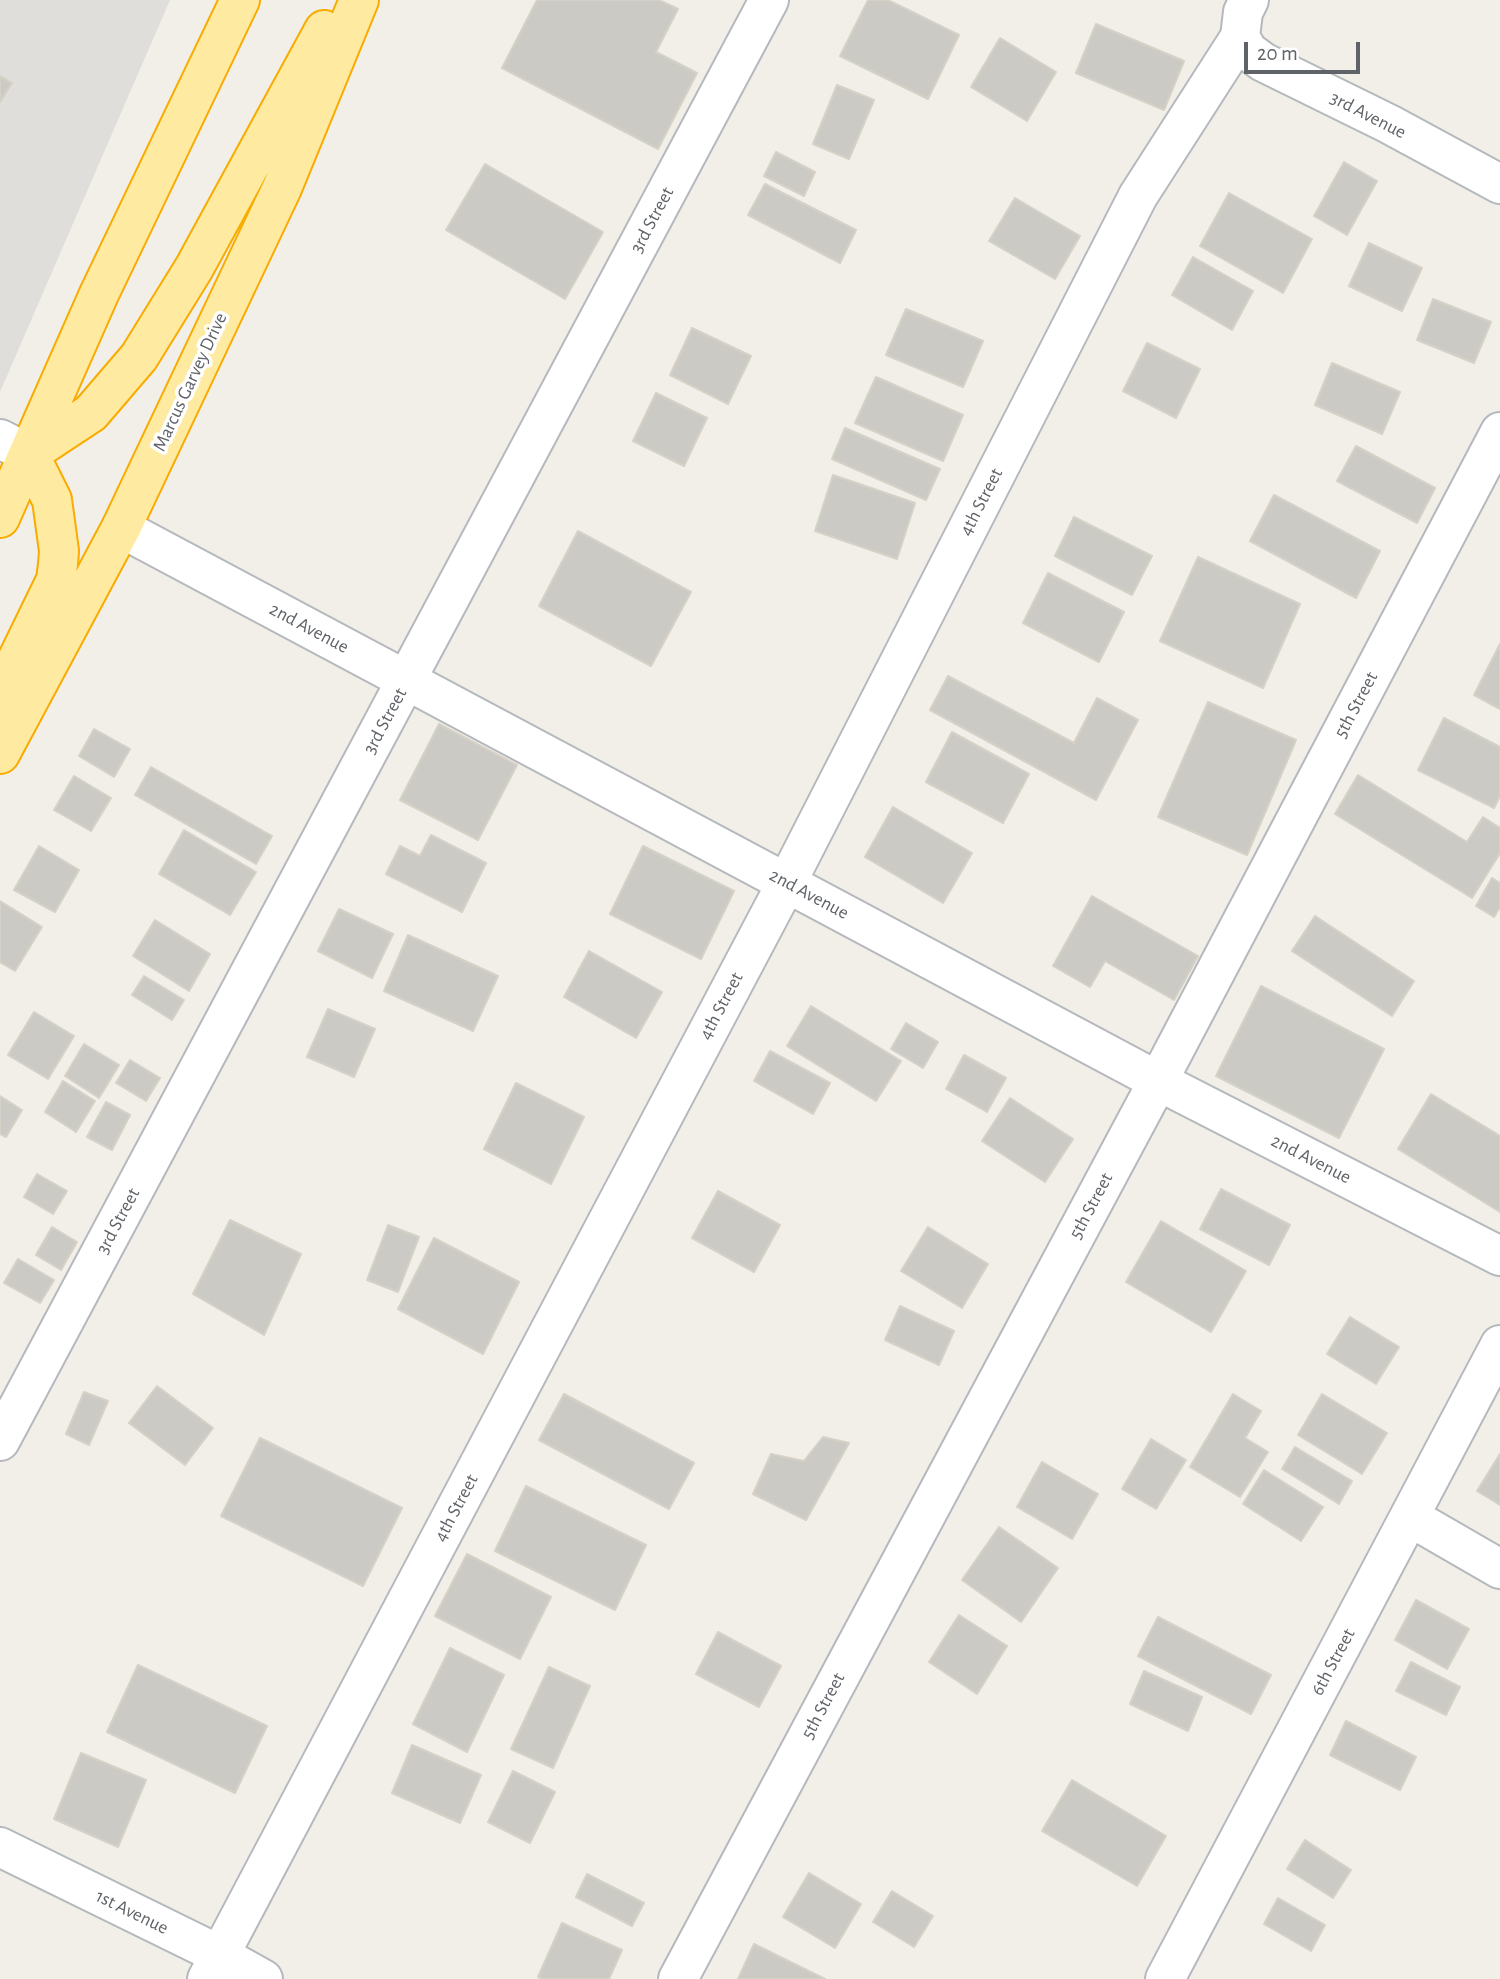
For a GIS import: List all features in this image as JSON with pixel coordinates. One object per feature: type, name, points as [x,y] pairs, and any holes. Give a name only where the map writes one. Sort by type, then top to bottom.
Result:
[{"type":"highway","points":[[0,518],[15,446],[99,294],[240,0]]},
{"type":"highway","points":[[15,446],[91,413],[139,357],[194,268],[340,0]]},
{"type":"highway","name":"Marcus Garvey Drive","points":[[0,754],[121,528],[282,188],[359,0]]},
{"type":"highway","points":[[0,695],[56,580],[59,551],[52,500],[15,446]]},
{"type":"street","name":"3rd Street","points":[[0,1441],[769,0]]},
{"type":"street","points":[[1240,37],[1243,12],[1249,0]]},
{"type":"street","name":"3rd Avenue","points":[[1240,37],[1248,51],[1263,62],[1389,124],[1500,184]]},
{"type":"street","name":"4th Street","points":[[214,1967],[787,882],[1138,196],[1240,37]]},
{"type":"street","name":"5th Street","points":[[678,1979],[1158,1081],[1500,432]]},
{"type":"street","name":"2nd Avenue","points":[[121,528],[1158,1081],[1500,1256]]},
{"type":"street","name":"6th Street","points":[[1165,1979],[1500,1345]]},
{"type":"street","points":[[1410,1517],[1500,1569]]},
{"type":"street","name":"1st Avenue","points":[[0,1847],[214,1967],[263,1979]]},
{"type":"shaded area","points":[[0,0],[170,0],[0,392]]},
{"type":"building","points":[[537,0],[659,0],[678,9],[656,52],[697,73],[658,149],[502,68]]},
{"type":"building","points":[[868,0],[888,0],[959,35],[928,99],[840,56]]},
{"type":"building","points":[[1096,24],[1184,61],[1164,110],[1076,73]]},
{"type":"building","points":[[1000,38],[1056,72],[1027,121],[971,87]]},
{"type":"building","points":[[0,76],[12,83],[0,102]]},
{"type":"building","points":[[837,85],[874,100],[849,159],[813,144]]},
{"type":"building","points":[[776,152],[815,172],[804,196],[764,176]]},
{"type":"building","points":[[1344,162],[1377,181],[1347,235],[1314,216]]},
{"type":"building","points":[[485,164],[603,232],[565,299],[446,230]]},
{"type":"building","points":[[765,184],[856,230],[840,263],[748,215]]},
{"type":"building","points":[[1229,193],[1312,239],[1283,293],[1200,246]]},
{"type":"building","points":[[1015,198],[1080,236],[1055,279],[989,241]]},
{"type":"building","points":[[1369,243],[1422,268],[1402,311],[1349,286]]},
{"type":"building","points":[[1193,257],[1253,291],[1232,330],[1172,295]]},
{"type":"building","points":[[1433,299],[1491,322],[1474,363],[1417,340]]},
{"type":"building","points":[[906,309],[983,341],[963,387],[886,355]]},
{"type":"building","points":[[692,328],[751,356],[728,404],[670,375]]},
{"type":"building","points":[[1147,343],[1200,369],[1176,418],[1123,391]]},
{"type":"building","points":[[1332,363],[1400,392],[1382,434],[1315,405]]},
{"type":"building","points":[[876,377],[963,415],[943,461],[855,423]]},
{"type":"building","points":[[656,393],[707,418],[684,466],[633,441]]},
{"type":"building","points":[[845,428],[940,469],[926,500],[832,459]]},
{"type":"building","points":[[1356,446],[1435,488],[1417,523],[1337,481]]},
{"type":"building","points":[[833,475],[915,503],[897,559],[815,531]]},
{"type":"building","points":[[1274,495],[1380,551],[1356,598],[1250,541]]},
{"type":"building","points":[[1074,517],[1152,556],[1132,595],[1055,556]]},
{"type":"building","points":[[578,531],[691,592],[651,666],[539,606]]},
{"type":"building","points":[[1198,557],[1300,604],[1263,688],[1160,641]]},
{"type":"building","points":[[1048,573],[1124,612],[1099,662],[1023,623]]},
{"type":"building","points":[[1500,644],[1500,709],[1474,695]]},
{"type":"building","points":[[948,676],[1074,743],[1097,698],[1138,720],[1096,800],[930,710]]},
{"type":"building","points":[[1208,702],[1296,740],[1247,855],[1158,817]]},
{"type":"building","points":[[1444,718],[1500,747],[1500,796],[1494,808],[1418,770]]},
{"type":"building","points":[[439,724],[517,765],[478,840],[400,800]]},
{"type":"building","points":[[94,729],[130,749],[114,777],[79,756]]},
{"type":"building","points":[[952,732],[1029,774],[1003,823],[926,782]]},
{"type":"building","points":[[151,767],[272,836],[256,864],[135,795]]},
{"type":"building","points":[[1358,775],[1467,842],[1483,817],[1500,828],[1500,853],[1472,898],[1335,814]]},
{"type":"building","points":[[74,776],[111,798],[91,831],[54,810]]},
{"type":"building","points":[[893,807],[972,853],[943,903],[865,857]]},
{"type":"building","points":[[184,830],[256,872],[230,915],[159,874]]},
{"type":"building","points":[[431,835],[486,863],[462,912],[386,874],[400,846],[420,856]]},
{"type":"building","points":[[39,846],[79,870],[55,912],[14,890]]},
{"type":"building","points":[[643,846],[734,891],[701,959],[610,914]]},
{"type":"building","points":[[1492,878],[1500,883],[1500,907],[1494,917],[1476,906]]},
{"type":"building","points":[[1092,896],[1198,956],[1174,1000],[1105,961],[1090,987],[1053,966]]},
{"type":"building","points":[[0,901],[42,927],[15,971],[0,962]]},
{"type":"building","points":[[339,909],[393,934],[372,978],[318,951]]},
{"type":"building","points":[[1315,916],[1414,981],[1392,1016],[1292,951]]},
{"type":"building","points":[[155,920],[210,954],[189,991],[133,956]]},
{"type":"building","points":[[408,935],[498,976],[473,1031],[384,991]]},
{"type":"building","points":[[589,951],[662,992],[636,1038],[564,997]]},
{"type":"building","points":[[144,976],[184,1000],[172,1020],[132,995]]},
{"type":"building","points":[[1261,986],[1384,1049],[1339,1138],[1216,1076]]},
{"type":"building","points":[[811,1006],[901,1061],[876,1101],[787,1046]]},
{"type":"building","points":[[328,1009],[375,1029],[354,1077],[307,1057]]},
{"type":"building","points":[[34,1012],[74,1036],[48,1079],[8,1055]]},
{"type":"building","points":[[906,1023],[938,1042],[923,1068],[891,1049]]},
{"type":"building","points":[[84,1044],[119,1065],[99,1098],[65,1076]]},
{"type":"building","points":[[770,1051],[830,1083],[813,1114],[754,1081]]},
{"type":"building","points":[[964,1055],[1006,1078],[987,1112],[946,1089]]},
{"type":"building","points":[[130,1060],[160,1078],[146,1101],[116,1083]]},
{"type":"building","points":[[63,1081],[95,1101],[76,1132],[45,1112]]},
{"type":"building","points":[[516,1083],[584,1117],[551,1184],[484,1149]]},
{"type":"building","points":[[1431,1094],[1500,1136],[1500,1212],[1398,1149]]},
{"type":"building","points":[[0,1096],[22,1110],[6,1137],[0,1134]]},
{"type":"building","points":[[1010,1098],[1073,1139],[1045,1182],[982,1141]]},
{"type":"building","points":[[106,1102],[130,1115],[112,1150],[87,1137]]},
{"type":"building","points":[[37,1174],[67,1191],[53,1214],[24,1197]]},
{"type":"building","points":[[1221,1189],[1290,1225],[1269,1265],[1200,1229]]},
{"type":"building","points":[[718,1191],[780,1225],[754,1272],[692,1238]]},
{"type":"building","points":[[230,1220],[301,1254],[264,1335],[193,1294]]},
{"type":"building","points":[[1161,1221],[1246,1271],[1211,1332],[1126,1282]]},
{"type":"building","points":[[388,1225],[419,1237],[398,1292],[367,1280]]},
{"type":"building","points":[[52,1227],[77,1242],[61,1270],[36,1255]]},
{"type":"building","points":[[928,1227],[988,1264],[962,1308],[901,1271]]},
{"type":"building","points":[[434,1238],[519,1282],[483,1354],[398,1309]]},
{"type":"building","points":[[18,1259],[54,1280],[40,1303],[4,1283]]},
{"type":"building","points":[[900,1306],[954,1331],[939,1365],[885,1340]]},
{"type":"building","points":[[1350,1317],[1399,1347],[1376,1384],[1327,1354]]},
{"type":"building","points":[[157,1386],[213,1428],[185,1465],[129,1423]]},
{"type":"building","points":[[84,1392],[108,1401],[89,1445],[66,1434]]},
{"type":"building","points":[[564,1394],[694,1463],[669,1509],[539,1440]]},
{"type":"building","points":[[1233,1394],[1261,1411],[1245,1438],[1268,1452],[1240,1497],[1190,1467]]},
{"type":"building","points":[[1322,1394],[1387,1433],[1362,1474],[1298,1435]]},
{"type":"building","points":[[823,1437],[849,1443],[806,1520],[753,1494],[771,1454],[804,1461]]},
{"type":"building","points":[[260,1438],[402,1508],[363,1586],[221,1516]]},
{"type":"building","points":[[1151,1439],[1186,1460],[1156,1509],[1122,1489]]},
{"type":"building","points":[[1295,1447],[1352,1481],[1339,1504],[1282,1469]]},
{"type":"building","points":[[1500,1454],[1500,1505],[1477,1491]]},
{"type":"building","points":[[1042,1462],[1098,1494],[1072,1539],[1017,1507]]},
{"type":"building","points":[[1264,1470],[1323,1507],[1301,1541],[1243,1504]]},
{"type":"building","points":[[526,1486],[646,1545],[615,1610],[495,1551]]},
{"type":"building","points":[[999,1527],[1058,1568],[1021,1622],[962,1580]]},
{"type":"building","points":[[467,1554],[551,1597],[520,1659],[435,1616]]},
{"type":"building","points":[[1416,1600],[1469,1629],[1447,1669],[1395,1640]]},
{"type":"building","points":[[959,1615],[1007,1646],[977,1694],[929,1662]]},
{"type":"building","points":[[1158,1617],[1271,1675],[1251,1714],[1138,1656]]},
{"type":"building","points":[[718,1632],[781,1666],[759,1707],[696,1674]]},
{"type":"building","points":[[450,1648],[504,1675],[467,1752],[413,1724]]},
{"type":"building","points":[[1411,1662],[1460,1687],[1446,1715],[1396,1691]]},
{"type":"building","points":[[138,1665],[267,1726],[235,1793],[107,1732]]},
{"type":"building","points":[[549,1667],[590,1686],[553,1768],[511,1749]]},
{"type":"building","points":[[1144,1671],[1202,1697],[1188,1731],[1130,1704]]},
{"type":"building","points":[[1346,1721],[1416,1757],[1400,1790],[1330,1755]]},
{"type":"building","points":[[412,1745],[481,1775],[460,1823],[392,1793]]},
{"type":"building","points":[[81,1753],[146,1780],[118,1847],[54,1819]]},
{"type":"building","points":[[513,1771],[555,1792],[530,1843],[488,1822]]},
{"type":"building","points":[[1072,1780],[1166,1836],[1137,1886],[1042,1831]]},
{"type":"building","points":[[1305,1840],[1351,1870],[1333,1898],[1287,1869]]},
{"type":"building","points":[[809,1873],[861,1904],[835,1948],[783,1917]]},
{"type":"building","points":[[587,1874],[644,1903],[632,1926],[576,1897]]},
{"type":"building","points":[[892,1891],[933,1916],[914,1947],[873,1922]]},
{"type":"building","points":[[1278,1898],[1325,1925],[1311,1951],[1264,1924]]},
{"type":"building","points":[[562,1923],[622,1950],[609,1979],[538,1977]]},
{"type":"building","points":[[754,1944],[825,1979],[738,1979]]}]
